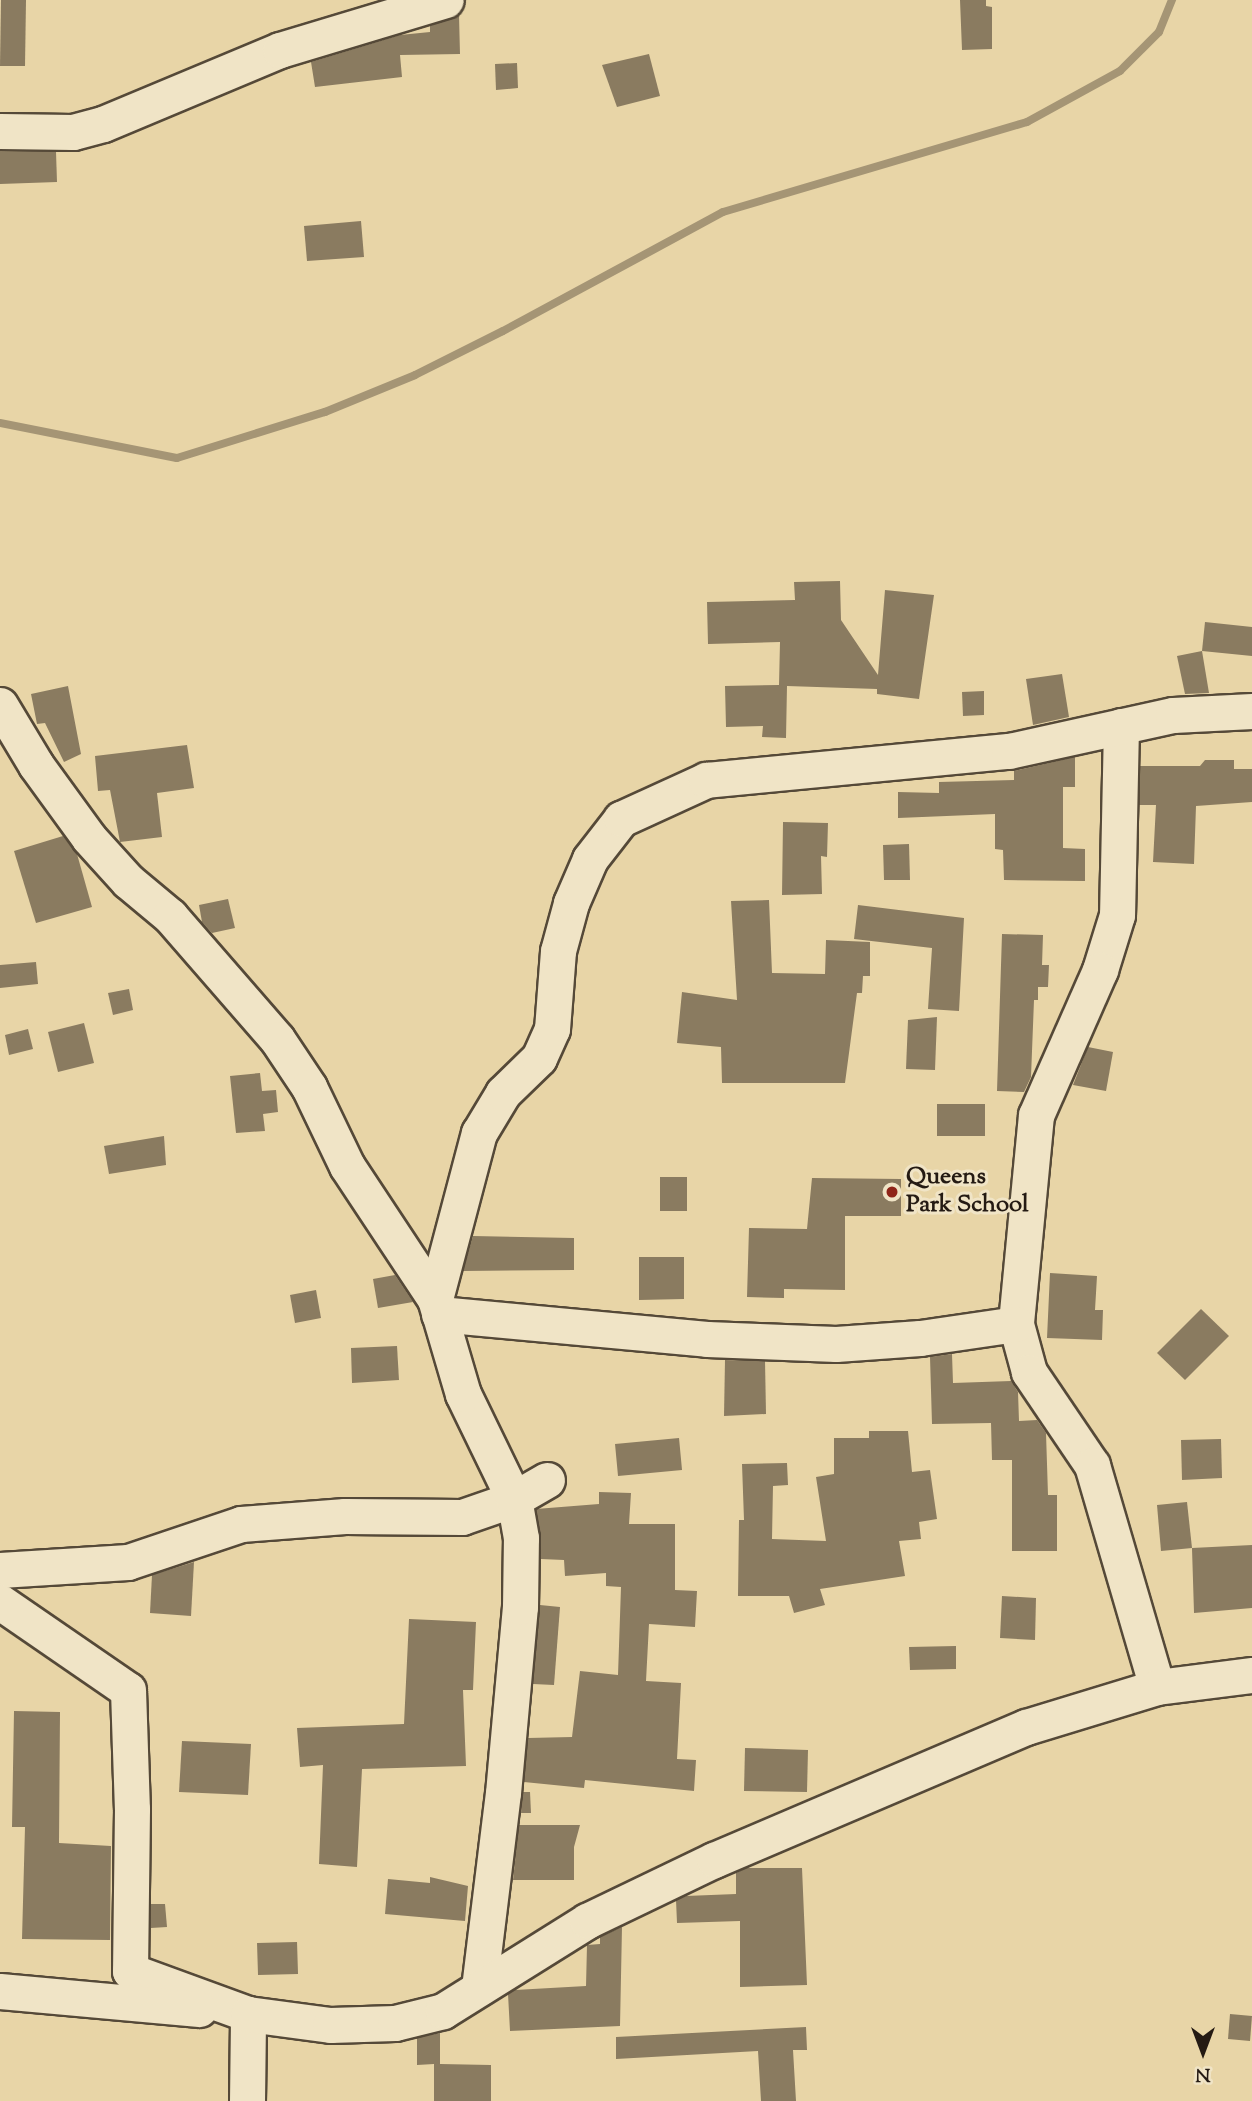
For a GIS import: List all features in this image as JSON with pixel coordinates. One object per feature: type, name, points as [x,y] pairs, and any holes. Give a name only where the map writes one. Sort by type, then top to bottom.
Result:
[{"type":"street","points":[[0,131],[73,132],[103,124],[280,50],[446,0]]},
{"type":"street","points":[[0,705],[36,765],[89,838],[128,881],[170,916],[277,1039],[309,1087],[347,1166],[437,1306],[463,1394],[514,1499],[521,1538],[520,1607],[479,1988]]},
{"type":"street","points":[[437,1306],[479,1133],[503,1093],[539,1058],[548,1038],[558,951],[571,903],[590,859],[621,819],[706,780],[1009,751],[1173,715],[1252,711]]},
{"type":"street","points":[[1121,726],[1117,915],[1100,970],[1036,1115],[1016,1324],[1029,1371],[1093,1465],[1157,1687]]},
{"type":"street","points":[[437,1306],[707,1339],[836,1344],[920,1338],[1016,1324]]},
{"type":"street","points":[[0,1570],[128,1562],[241,1524],[345,1516],[462,1517],[514,1499],[547,1480]]},
{"type":"street","points":[[0,1602],[128,1690],[132,1809],[130,1971],[248,2014]]},
{"type":"street","points":[[0,1991],[248,2014],[330,2025],[395,2023],[443,2011],[587,1921],[713,1860],[1026,1727],[1157,1687],[1252,1675]]},
{"type":"street","points":[[247,2101],[248,2014]]},
{"type":"building","points":[[1,0],[26,0],[25,66],[0,66]]},
{"type":"building","points":[[960,0],[986,0],[986,6],[992,7],[992,49],[962,50]]},
{"type":"building","points":[[459,15],[460,54],[400,55],[402,77],[315,87],[311,62],[400,35],[430,32],[430,26]]},
{"type":"building","points":[[649,54],[660,96],[617,107],[602,65]]},
{"type":"building","points":[[517,63],[518,88],[496,90],[495,64]]},
{"type":"building","points":[[0,151],[56,152],[57,182],[0,184]]},
{"type":"building","points":[[361,221],[364,257],[307,261],[304,226]]},
{"type":"building","points":[[840,581],[841,620],[878,675],[885,590],[934,595],[919,699],[877,694],[877,689],[787,686],[786,738],[762,737],[763,726],[726,727],[725,686],[779,685],[780,642],[708,644],[707,602],[795,600],[794,582]]},
{"type":"building","points":[[1205,622],[1252,627],[1252,656],[1202,651]]},
{"type":"building","points":[[1202,651],[1209,693],[1185,694],[1177,656]]},
{"type":"building","points":[[1062,674],[1069,717],[1033,725],[1026,679]]},
{"type":"building","points":[[68,686],[81,754],[64,762],[45,723],[37,724],[31,694]]},
{"type":"building","points":[[984,691],[984,715],[963,716],[962,692]]},
{"type":"building","points":[[187,745],[194,788],[157,793],[162,837],[120,842],[110,790],[98,791],[95,756]]},
{"type":"building","points":[[1075,757],[1075,787],[1063,787],[1063,848],[1085,849],[1085,881],[1004,880],[1003,850],[995,849],[995,814],[898,818],[898,792],[939,793],[939,782],[1014,780],[1014,771]]},
{"type":"building","points":[[1205,760],[1234,760],[1234,769],[1252,769],[1252,802],[1196,806],[1194,864],[1153,862],[1156,805],[1139,805],[1140,766],[1200,766]]},
{"type":"building","points":[[783,822],[828,823],[827,857],[821,856],[822,894],[782,895]]},
{"type":"building","points":[[63,836],[77,854],[92,907],[36,923],[14,851]]},
{"type":"building","points":[[909,844],[910,880],[884,880],[883,845]]},
{"type":"building","points":[[228,899],[235,928],[212,933],[202,922],[199,905]]},
{"type":"building","points":[[769,900],[772,973],[825,974],[826,940],[870,942],[870,976],[863,976],[862,993],[857,993],[845,1083],[722,1083],[721,1047],[677,1043],[682,992],[737,1000],[731,901]]},
{"type":"building","points":[[858,905],[964,918],[959,1011],[928,1009],[932,948],[854,939]]},
{"type":"building","points":[[1002,934],[1043,935],[1042,965],[1049,965],[1048,987],[1038,987],[1038,1000],[1034,1000],[1031,1077],[1024,1092],[997,1091]]},
{"type":"building","points":[[36,962],[38,984],[0,988],[0,965]]},
{"type":"building","points":[[129,989],[133,1010],[113,1015],[108,993]]},
{"type":"building","points":[[937,1017],[935,1070],[906,1069],[908,1020]]},
{"type":"building","points":[[84,1023],[94,1063],[58,1072],[48,1032]]},
{"type":"building","points":[[28,1029],[33,1049],[9,1055],[5,1035]]},
{"type":"building","points":[[1088,1047],[1113,1052],[1106,1091],[1073,1085]]},
{"type":"building","points":[[260,1073],[262,1091],[276,1090],[278,1112],[263,1114],[265,1131],[236,1133],[230,1076]]},
{"type":"building","points":[[937,1104],[985,1104],[985,1136],[937,1136]]},
{"type":"building","points":[[164,1136],[166,1165],[109,1174],[104,1146]]},
{"type":"building","points":[[660,1177],[687,1177],[687,1211],[660,1211]]},
{"type":"building","points":[[812,1178],[901,1179],[901,1216],[845,1216],[845,1290],[784,1289],[784,1298],[747,1297],[749,1228],[807,1229]]},
{"type":"building","points":[[473,1236],[574,1238],[574,1270],[463,1271]]},
{"type":"building","points":[[639,1257],[684,1257],[684,1299],[639,1300]]},
{"type":"building","points":[[1050,1273],[1097,1276],[1095,1310],[1103,1310],[1102,1340],[1047,1338]]},
{"type":"building","points":[[395,1275],[413,1302],[378,1308],[373,1279]]},
{"type":"building","points":[[316,1290],[321,1318],[295,1323],[290,1295]]},
{"type":"building","points":[[1201,1309],[1229,1336],[1185,1380],[1157,1353]]},
{"type":"building","points":[[397,1346],[399,1380],[352,1383],[351,1348]]},
{"type":"building","points":[[952,1354],[953,1383],[1011,1381],[1018,1392],[1019,1421],[1037,1420],[1046,1433],[1048,1495],[1057,1495],[1057,1551],[1012,1551],[1012,1460],[992,1460],[991,1423],[932,1424],[930,1357]]},
{"type":"building","points":[[725,1360],[765,1361],[766,1414],[724,1416]]},
{"type":"building","points":[[869,1431],[908,1431],[912,1472],[930,1470],[937,1519],[919,1522],[921,1539],[899,1541],[905,1576],[820,1589],[825,1605],[794,1613],[789,1596],[738,1596],[739,1520],[744,1520],[742,1464],[787,1463],[788,1485],[773,1486],[772,1539],[826,1541],[816,1477],[834,1474],[834,1438],[869,1438]]},
{"type":"building","points":[[679,1438],[682,1470],[618,1476],[615,1444]]},
{"type":"building","points":[[1221,1439],[1222,1478],[1182,1480],[1181,1440]]},
{"type":"building","points":[[599,1492],[631,1493],[629,1524],[675,1524],[675,1590],[697,1591],[695,1627],[649,1624],[646,1681],[681,1683],[677,1759],[696,1760],[694,1791],[585,1780],[584,1788],[524,1782],[528,1738],[572,1737],[580,1671],[618,1675],[621,1587],[606,1586],[606,1573],[565,1576],[564,1560],[541,1559],[536,1509],[599,1504]]},
{"type":"building","points":[[1187,1502],[1192,1548],[1161,1551],[1157,1505]]},
{"type":"building","points":[[1252,1545],[1252,1608],[1194,1613],[1192,1548]]},
{"type":"building","points":[[194,1562],[191,1616],[150,1613],[152,1575]]},
{"type":"building","points":[[1002,1596],[1036,1598],[1035,1640],[1000,1638]]},
{"type":"building","points":[[540,1605],[560,1607],[554,1685],[533,1684]]},
{"type":"building","points":[[409,1619],[476,1622],[473,1690],[463,1690],[466,1766],[362,1769],[357,1867],[319,1864],[323,1765],[300,1767],[297,1728],[404,1724]]},
{"type":"building","points":[[956,1646],[956,1669],[910,1670],[909,1647]]},
{"type":"building","points":[[14,1711],[60,1712],[59,1843],[111,1846],[110,1940],[22,1939],[25,1827],[12,1827]]},
{"type":"building","points":[[182,1741],[251,1744],[248,1795],[179,1792]]},
{"type":"building","points":[[745,1748],[808,1750],[807,1792],[744,1791]]},
{"type":"building","points":[[523,1792],[530,1792],[531,1813],[521,1813]]},
{"type":"building","points":[[519,1825],[580,1825],[574,1847],[574,1880],[513,1880]]},
{"type":"building","points":[[746,1868],[802,1868],[807,1985],[740,1987],[740,1921],[677,1923],[676,1900],[686,1896],[736,1894],[736,1873]]},
{"type":"building","points":[[430,1877],[468,1886],[465,1921],[385,1914],[388,1879],[430,1883]]},
{"type":"building","points":[[151,1904],[165,1904],[167,1927],[151,1928]]},
{"type":"building","points":[[622,1927],[620,2026],[510,2031],[508,1994],[515,1990],[586,1986],[587,1945],[600,1944],[600,1937]]},
{"type":"building","points":[[297,1942],[298,1974],[258,1975],[257,1943]]},
{"type":"building","points":[[1230,2014],[1252,2016],[1250,2041],[1228,2039]]},
{"type":"building","points":[[806,2027],[807,2050],[793,2050],[796,2101],[761,2101],[758,2051],[616,2059],[616,2037]]},
{"type":"building","points":[[440,2033],[440,2064],[491,2065],[491,2101],[434,2101],[434,2064],[417,2065],[417,2038]]},
{"type":"waterway","points":[[0,423],[177,458],[325,412],[415,375],[503,331],[723,212],[1027,122],[1120,71],[1159,32],[1172,0]]},
{"type":"place","name":"Queens Park School","points":[[892,1192]]}]
